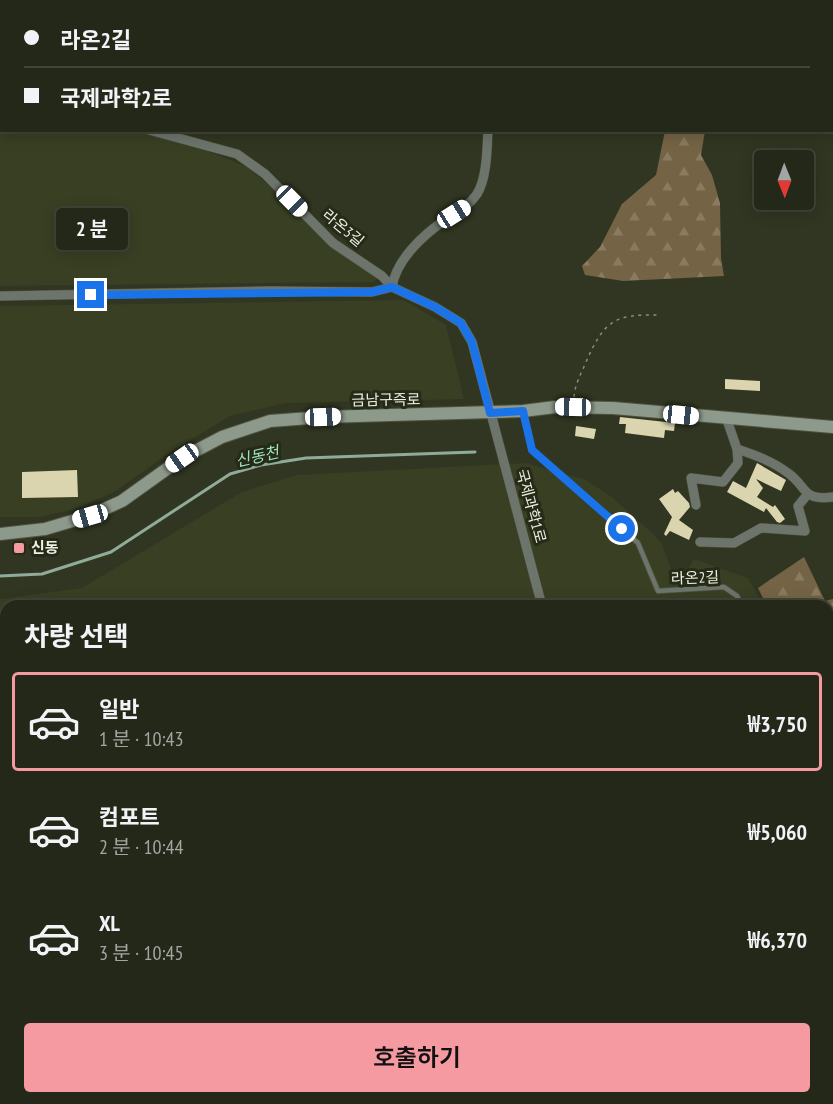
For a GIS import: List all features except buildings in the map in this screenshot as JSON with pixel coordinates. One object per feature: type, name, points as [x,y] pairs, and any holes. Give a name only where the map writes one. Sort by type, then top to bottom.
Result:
[{"type":"main road","name":"금남구즉로","points":[[0,534],[45,529],[90,516],[122,501],[182,458],[222,437],[270,421],[323,417],[490,413],[573,407],[613,408],[833,428]]},
{"type":"street","name":"라온3길","points":[[156,132],[237,154],[265,174],[333,243],[382,276],[392,287],[435,307],[461,323],[472,342],[490,413]]},
{"type":"street","points":[[0,296],[272,291],[372,292],[392,287],[394,272],[405,258],[442,222],[466,207],[478,192],[484,168],[488,132]]},
{"type":"street","name":"국제과학1로","points":[[490,413],[540,600]]},
{"type":"street","points":[[696,505],[691,478],[723,482],[738,463],[737,449],[727,420]]},
{"type":"street","points":[[737,449],[762,458],[790,474],[807,495],[821,498],[833,497]]},
{"type":"street","points":[[700,542],[734,543],[761,528],[805,531],[798,506],[807,495]]},
{"type":"lane","name":"라온2길","points":[[523,411],[532,450],[638,543],[658,591],[724,587],[739,600]]},
{"type":"path","points":[[573,407],[575,388],[596,338],[611,321],[629,314],[659,315]]},
{"type":"shaded area","points":[[0,132],[160,132],[247,167],[377,275],[374,282],[0,286]]},
{"type":"shaded area","points":[[404,300],[446,325],[464,399],[286,403],[230,416],[174,450],[114,492],[75,509],[39,517],[0,517],[0,306]]},
{"type":"shaded area","points":[[525,463],[586,480],[612,497],[662,544],[673,575],[685,574],[694,559],[748,578],[761,600],[0,600],[82,588],[242,492],[297,475]]},
{"type":"green space","points":[[665,132],[705,132],[701,155],[712,175],[720,203],[721,258],[724,276],[623,281],[585,275],[582,266],[600,247],[622,204],[656,175]]},
{"type":"green space","points":[[804,557],[825,600],[764,600],[758,588]]},
{"type":"waterway","name":"신동천","points":[[0,576],[42,574],[111,552],[230,474],[261,465],[306,458],[475,452]]},
{"type":"place","name":"신동","points":[[19,548]]},
{"type":"route","points":[[91,295],[272,291],[372,292],[392,287],[404,292],[461,323],[472,342],[490,413],[523,411],[532,450],[622,529]]}]
